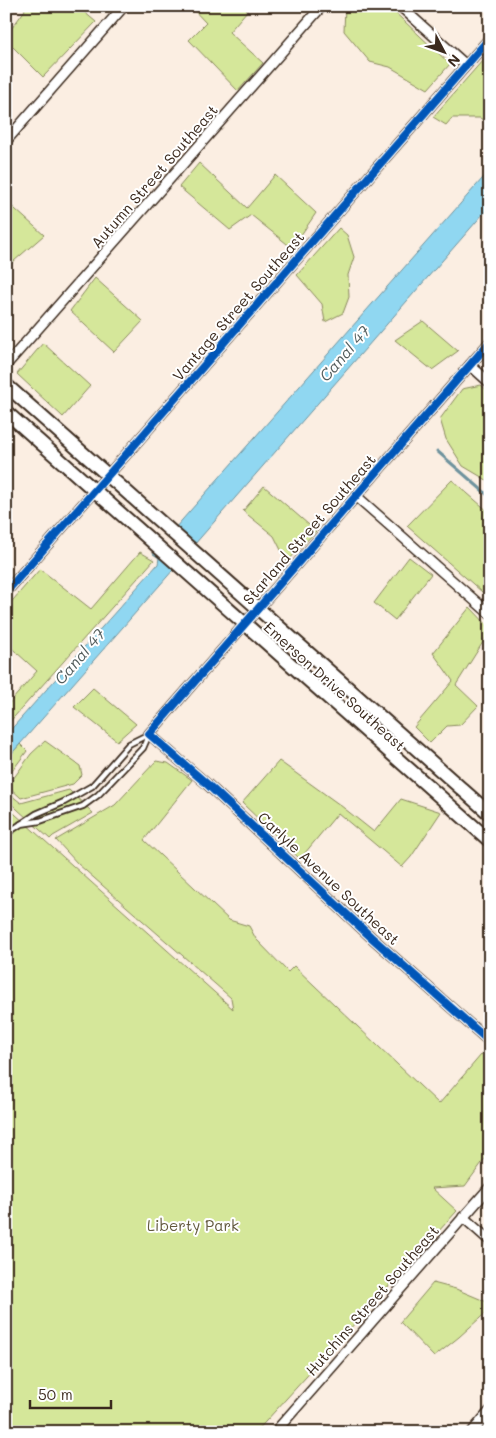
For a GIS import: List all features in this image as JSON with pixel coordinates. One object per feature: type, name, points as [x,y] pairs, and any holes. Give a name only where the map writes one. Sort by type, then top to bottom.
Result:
[{"type":"street","points":[[6,141],[124,6]]},
{"type":"street","name":"Autumn Street Southeast","points":[[6,365],[322,6]]},
{"type":"street","points":[[400,6],[466,65]]},
{"type":"street","name":"Vantage Street Southeast","points":[[6,592],[490,38]]},
{"type":"street","name":"Starland Street Southeast","points":[[149,734],[490,342]]},
{"type":"street","points":[[470,365],[490,383]]},
{"type":"street","name":"Emerson Drive Southeast","points":[[6,384],[490,814]]},
{"type":"street","name":"Emerson Drive Southeast","points":[[6,412],[490,842]]},
{"type":"street","points":[[355,495],[490,614]]},
{"type":"street","name":"Carlyle Avenue Southeast","points":[[149,734],[207,784],[371,937],[490,1042]]},
{"type":"street","name":"Hutchins Street Southeast","points":[[275,1432],[490,1187]]},
{"type":"street","points":[[463,1217],[490,1242]]},
{"type":"street","points":[[478,1430],[490,1412]]},
{"type":"lane","name":"Starland Street Southeast","points":[[6,834],[18,824],[92,786],[129,744],[149,734]]},
{"type":"lane","name":"Starland Street Southeast","points":[[18,824],[40,821],[83,806],[98,795],[143,748],[149,734]]},
{"type":"green space","points":[[23,6],[77,6],[96,22],[43,77],[6,40],[6,36],[25,10]]},
{"type":"green space","points":[[190,6],[246,6],[247,11],[229,32],[263,63],[238,91],[189,40],[206,23]]},
{"type":"green space","points":[[345,6],[388,6],[450,64],[428,89],[390,67],[370,62],[344,31]]},
{"type":"green space","points":[[490,52],[490,124],[480,118],[452,118],[446,125],[433,117]]},
{"type":"green space","points":[[199,163],[247,208],[275,175],[316,213],[292,248],[251,215],[230,230],[179,187]]},
{"type":"green space","points":[[6,201],[44,235],[6,268]]},
{"type":"green space","points":[[339,228],[347,235],[354,257],[348,275],[349,297],[343,313],[325,322],[322,304],[297,275]]},
{"type":"green space","points":[[95,278],[143,321],[114,352],[70,311]]},
{"type":"green space","points":[[423,321],[458,351],[432,370],[395,340]]},
{"type":"green space","points":[[43,343],[90,386],[63,417],[17,374]]},
{"type":"green space","points":[[481,385],[490,393],[490,482],[463,466],[446,439],[440,419],[462,389]]},
{"type":"green space","points":[[452,480],[490,513],[490,599],[407,526]]},
{"type":"green space","points":[[264,486],[316,531],[287,562],[274,536],[243,511]]},
{"type":"green space","points":[[140,552],[154,560],[6,726],[6,707],[37,671],[6,643],[6,608],[40,569],[91,609]]},
{"type":"green space","points":[[409,557],[431,574],[395,620],[374,603]]},
{"type":"green space","points":[[470,607],[490,628],[490,631],[456,685],[478,706],[460,725],[447,726],[430,743],[414,727],[453,681],[433,653]]},
{"type":"green space","points":[[93,688],[136,724],[117,741],[74,707]]},
{"type":"green space","points":[[45,741],[80,766],[82,775],[73,784],[21,798],[8,786],[31,754]]},
{"type":"green space","points":[[20,744],[27,751],[6,779],[6,760]]},
{"type":"green space","name":"Liberty Park","points":[[156,761],[168,763],[192,780],[144,840],[229,920],[249,926],[256,939],[288,972],[294,966],[439,1104],[487,1048],[490,1051],[490,1152],[465,1186],[432,1188],[457,1211],[256,1432],[6,1432],[6,806],[233,1009],[231,998],[78,864],[56,840],[115,805]]},
{"type":"green space","points":[[279,761],[374,832],[401,799],[441,812],[411,857],[402,867],[338,813],[300,859],[242,803]]},
{"type":"green space","points":[[69,790],[93,813],[50,839],[6,799],[6,791],[21,803]]},
{"type":"green space","points":[[433,1283],[456,1289],[487,1302],[490,1298],[490,1309],[434,1357],[400,1322]]},
{"type":"water","name":"Canal 47","points":[[490,170],[490,206],[194,545],[175,528]]},
{"type":"water","name":"Canal 47","points":[[154,552],[174,569],[6,760],[6,735],[158,564],[159,558],[153,554]]},
{"type":"waterway","points":[[437,451],[490,497]]},
{"type":"cycle path","points":[[6,592],[490,38]]},
{"type":"cycle path","points":[[490,342],[149,734],[207,784],[371,937],[490,1042]]}]
